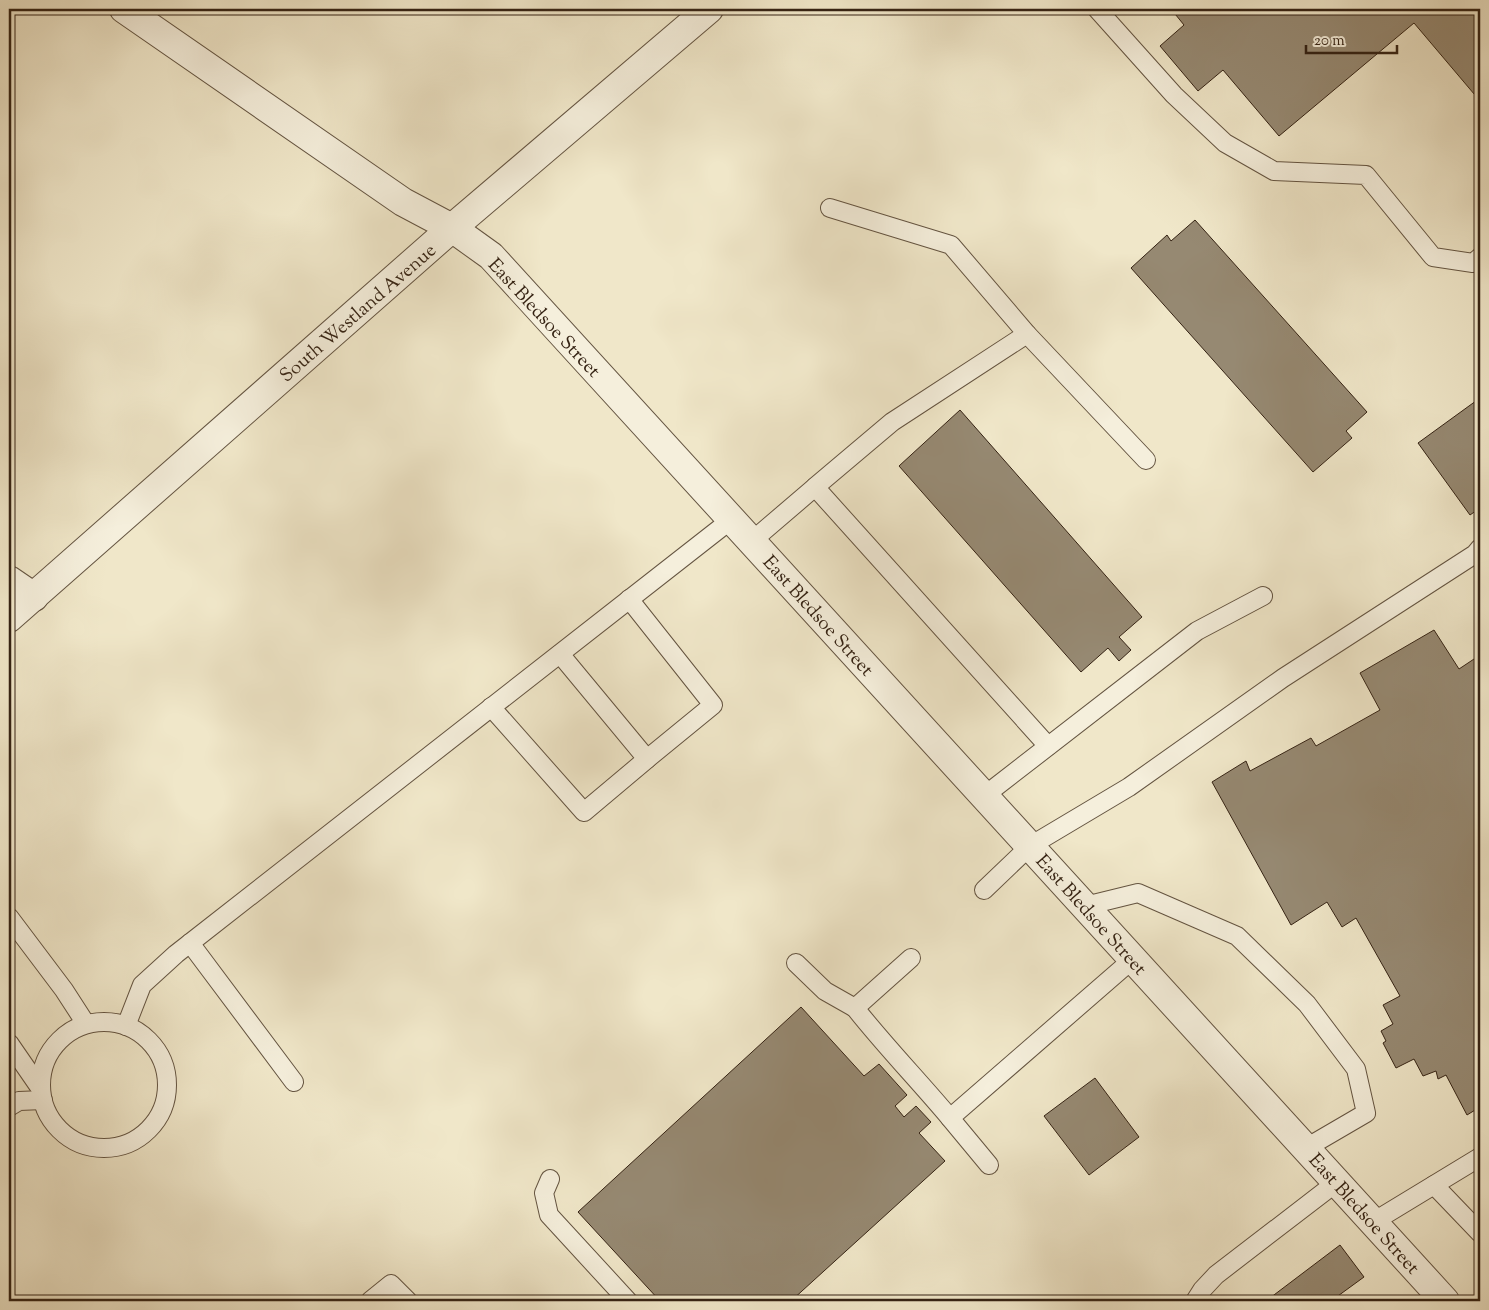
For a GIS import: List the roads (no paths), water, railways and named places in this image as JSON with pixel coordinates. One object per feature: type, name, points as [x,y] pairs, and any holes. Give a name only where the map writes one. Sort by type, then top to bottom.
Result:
[{"type":"street","name":"East Bledsoe Street","points":[[124,9],[403,202],[452,228],[491,256],[1445,1301]]},
{"type":"street","name":"South Westland Avenue","points":[[9,618],[452,228],[709,9]]},
{"type":"street","points":[[9,580],[34,597]]},
{"type":"lane","points":[[1098,9],[1174,95],[1225,143],[1274,171],[1366,175],[1433,257],[1472,263],[1480,257]]},
{"type":"lane","points":[[830,208],[951,245],[1027,334],[1146,460]]},
{"type":"lane","points":[[752,541],[892,422],[1027,334]]},
{"type":"lane","points":[[815,487],[1048,746]]},
{"type":"lane","points":[[126,1026],[142,985],[190,943],[732,519]]},
{"type":"lane","points":[[984,890],[1030,846],[1130,787],[1283,678],[1475,554],[1480,548]]},
{"type":"lane","points":[[984,796],[1197,631],[1263,596]]},
{"type":"lane","points":[[491,708],[584,812],[713,705],[629,599]]},
{"type":"lane","points":[[560,654],[646,759]]},
{"type":"lane","points":[[1085,906],[1138,893],[1169,905],[1237,936],[1307,1004],[1356,1069],[1366,1112],[1306,1148]]},
{"type":"lane","points":[[9,917],[64,990],[86,1024]]},
{"type":"lane","points":[[190,943],[294,1082]]},
{"type":"lane","points":[[855,1008],[911,958]]},
{"type":"lane","points":[[950,1118],[1133,959]]},
{"type":"lane","points":[[796,963],[825,990],[855,1008],[886,1049],[924,1086],[989,1165]]},
{"type":"lane","points":[[9,1043],[42,1094],[56,1126],[71,1140],[91,1147],[112,1148],[132,1142],[149,1130],[163,1106],[167,1093],[166,1072],[158,1053],[148,1042],[126,1026],[106,1022],[86,1024],[67,1034],[52,1048],[43,1067],[42,1094]]},
{"type":"lane","points":[[9,1107],[19,1101],[42,1094]]},
{"type":"lane","points":[[1373,1222],[1480,1158]]},
{"type":"lane","points":[[550,1179],[544,1193],[549,1215],[628,1301]]},
{"type":"lane","points":[[1195,1301],[1216,1275],[1336,1182]]},
{"type":"lane","points":[[1434,1185],[1480,1233]]},
{"type":"lane","points":[[370,1301],[391,1284],[408,1301]]}]
